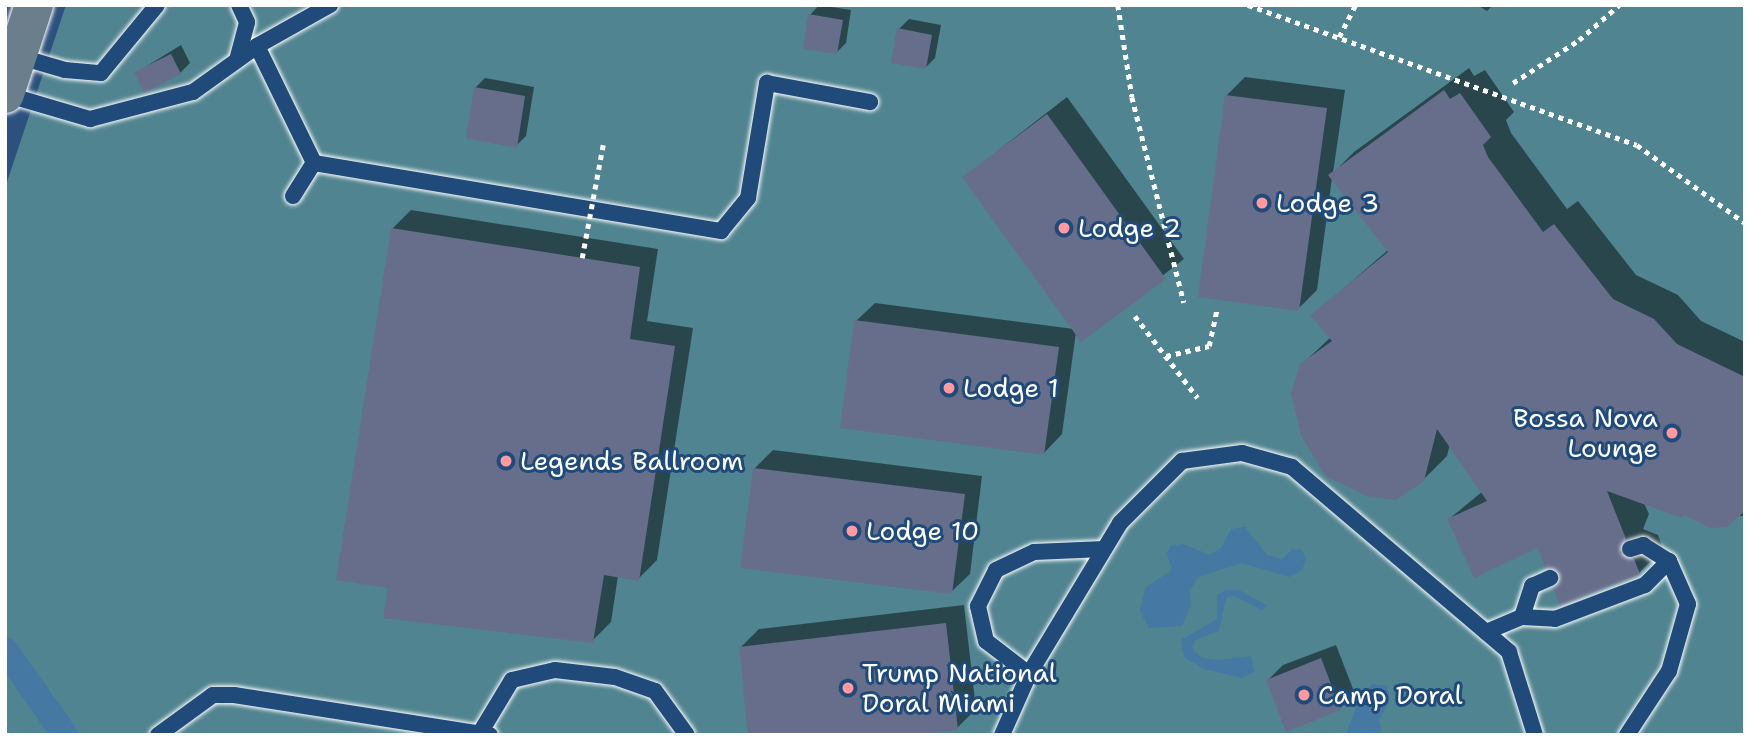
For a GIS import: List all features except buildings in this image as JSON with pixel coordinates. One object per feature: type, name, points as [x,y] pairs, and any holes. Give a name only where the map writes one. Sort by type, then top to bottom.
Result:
[{"type":"main road","points":[[5,94],[34,5]]},
{"type":"lane","points":[[17,56],[65,70],[101,73],[139,22],[157,5]]},
{"type":"lane","points":[[237,60],[247,22],[239,5]]},
{"type":"lane","points":[[5,94],[90,119],[193,92],[257,46],[327,6]]},
{"type":"lane","points":[[257,46],[314,163]]},
{"type":"lane","points":[[314,163],[721,230],[748,198],[767,83],[870,102]]},
{"type":"lane","points":[[293,196],[314,163]]},
{"type":"lane","points":[[1006,728],[1029,674],[1120,523],[1182,461],[1242,453],[1292,467],[1509,652],[1535,735]]},
{"type":"lane","points":[[1627,735],[1669,671],[1688,604],[1669,561],[1643,545],[1630,549]]},
{"type":"lane","points":[[1029,674],[986,641],[978,606],[996,570],[1034,552],[1104,549]]},
{"type":"lane","points":[[1486,632],[1522,617],[1555,619],[1645,585],[1669,561]]},
{"type":"lane","points":[[1522,617],[1532,586],[1550,578]]},
{"type":"lane","points":[[158,735],[213,695],[234,695],[485,734],[512,680],[555,670],[615,677],[656,691],[687,735]]},
{"type":"path","points":[[1118,5],[1132,97],[1184,303]]},
{"type":"path","points":[[1248,5],[1637,145],[1745,223]]},
{"type":"path","points":[[1339,37],[1355,5]]},
{"type":"path","points":[[1513,83],[1579,40],[1619,5]]},
{"type":"path","points":[[582,258],[603,145]]},
{"type":"path","points":[[1166,356],[1209,346],[1217,308]]},
{"type":"path","points":[[1135,316],[1198,398]]},
{"type":"green space","points":[[66,5],[1745,5],[1745,735],[5,735],[5,188]]},
{"type":"water","points":[[1245,527],[1267,555],[1282,559],[1293,549],[1302,550],[1306,559],[1302,570],[1289,577],[1242,563],[1198,577],[1189,592],[1191,605],[1182,626],[1149,628],[1140,611],[1145,588],[1172,570],[1167,553],[1170,546],[1183,544],[1210,555],[1222,547],[1231,529]]},
{"type":"water","points":[[1226,590],[1239,590],[1266,605],[1262,610],[1234,596],[1226,598],[1219,631],[1195,640],[1193,650],[1202,658],[1218,660],[1251,656],[1254,672],[1242,678],[1204,669],[1184,657],[1181,640],[1217,619],[1217,595]]},
{"type":"water","points":[[1372,684],[1387,686],[1390,700],[1379,720],[1382,735],[1346,735],[1360,696]]},
{"type":"waterway","points":[[5,650],[65,735]]},
{"type":"place","name":"Lodge 3","points":[[1262,203]]},
{"type":"place","name":"Lodge 2","points":[[1064,228]]},
{"type":"place","name":"Lodge 1","points":[[949,388]]},
{"type":"place","name":"Bossa Nova Lounge","points":[[1672,433]]},
{"type":"place","name":"Legends Ballroom","points":[[506,461]]},
{"type":"place","name":"Lodge 10","points":[[852,531]]},
{"type":"place","name":"Trump National Doral Miami","points":[[848,688]]},
{"type":"place","name":"Camp Doral","points":[[1304,695]]}]
